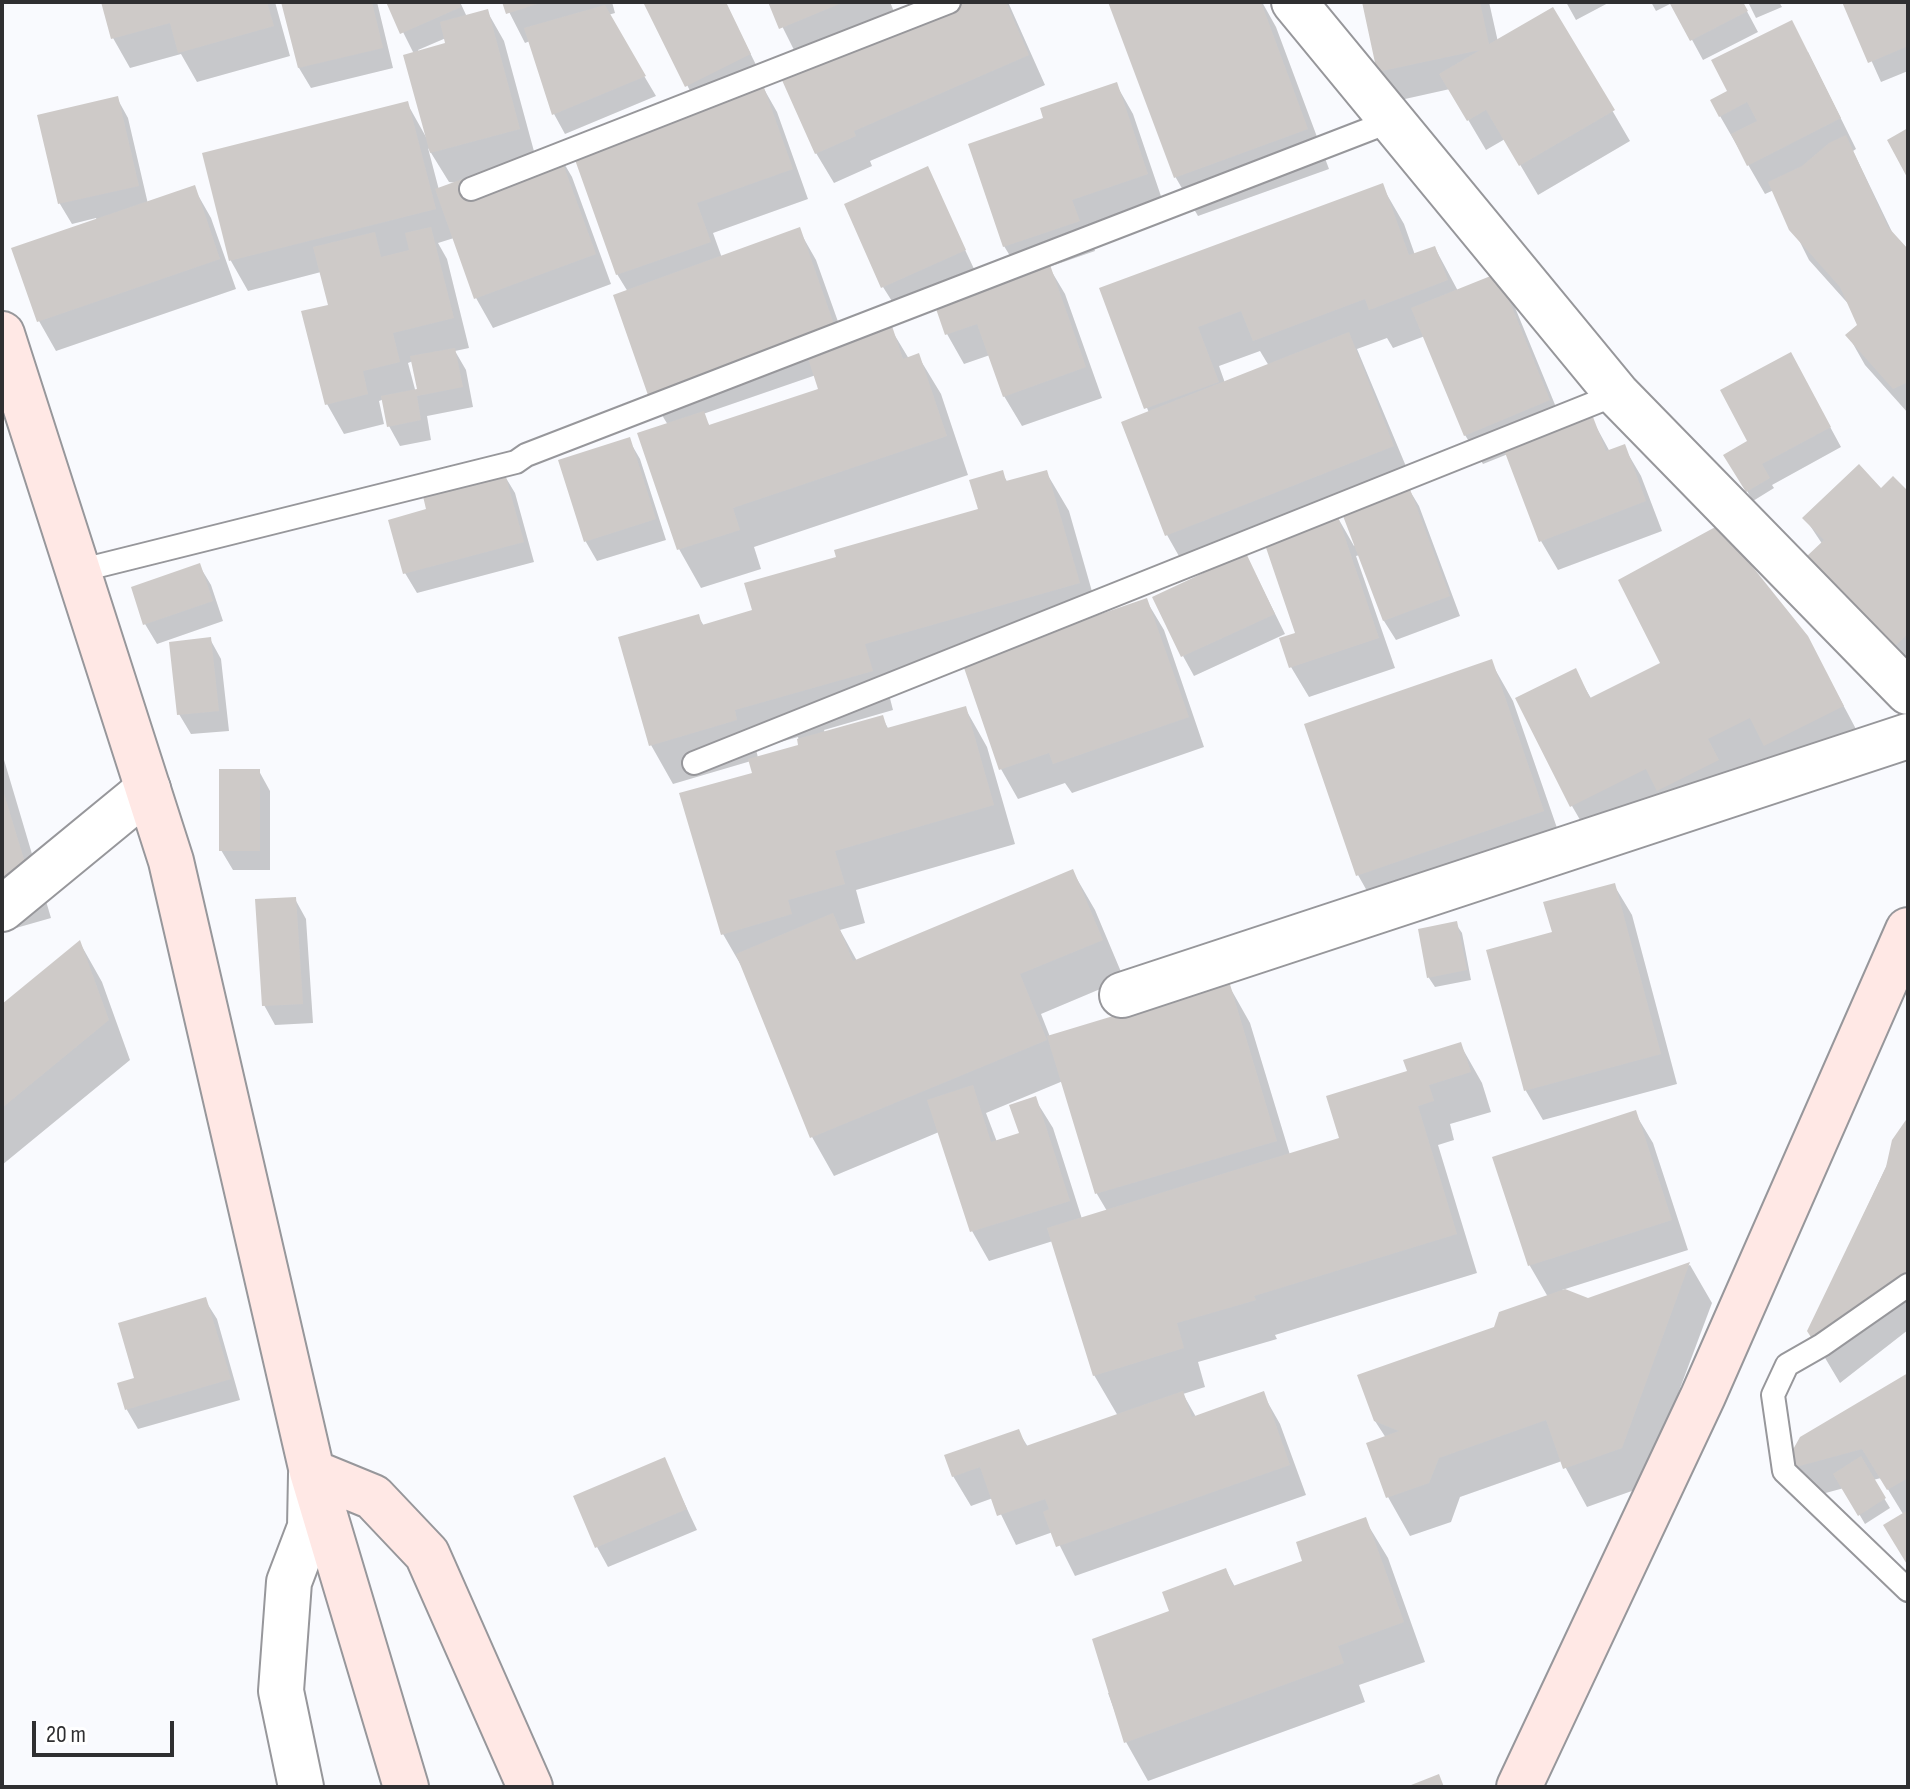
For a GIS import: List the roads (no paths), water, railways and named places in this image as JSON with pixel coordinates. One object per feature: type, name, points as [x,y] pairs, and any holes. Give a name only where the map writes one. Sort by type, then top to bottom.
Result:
[{"type":"main road","points":[[2,334],[171,861],[312,1472],[406,1787]]},
{"type":"main road","points":[[1519,1787],[1703,1396],[1908,930]]},
{"type":"main road","points":[[312,1472],[373,1497],[427,1554],[530,1787]]},
{"type":"street","points":[[1294,2],[1617,394],[1908,692]]},
{"type":"street","points":[[1122,995],[1908,736]]},
{"type":"street","points":[[2,909],[148,789]]},
{"type":"street","points":[[301,1787],[281,1691],[289,1582],[310,1527],[312,1472]]},
{"type":"lane","points":[[471,189],[949,2]]},
{"type":"lane","points":[[78,571],[516,462],[526,455],[1391,121]]},
{"type":"lane","points":[[694,763],[1617,394]]},
{"type":"lane","points":[[1908,1285],[1822,1345],[1787,1365],[1773,1395],[1784,1471],[1908,1590]]}]
